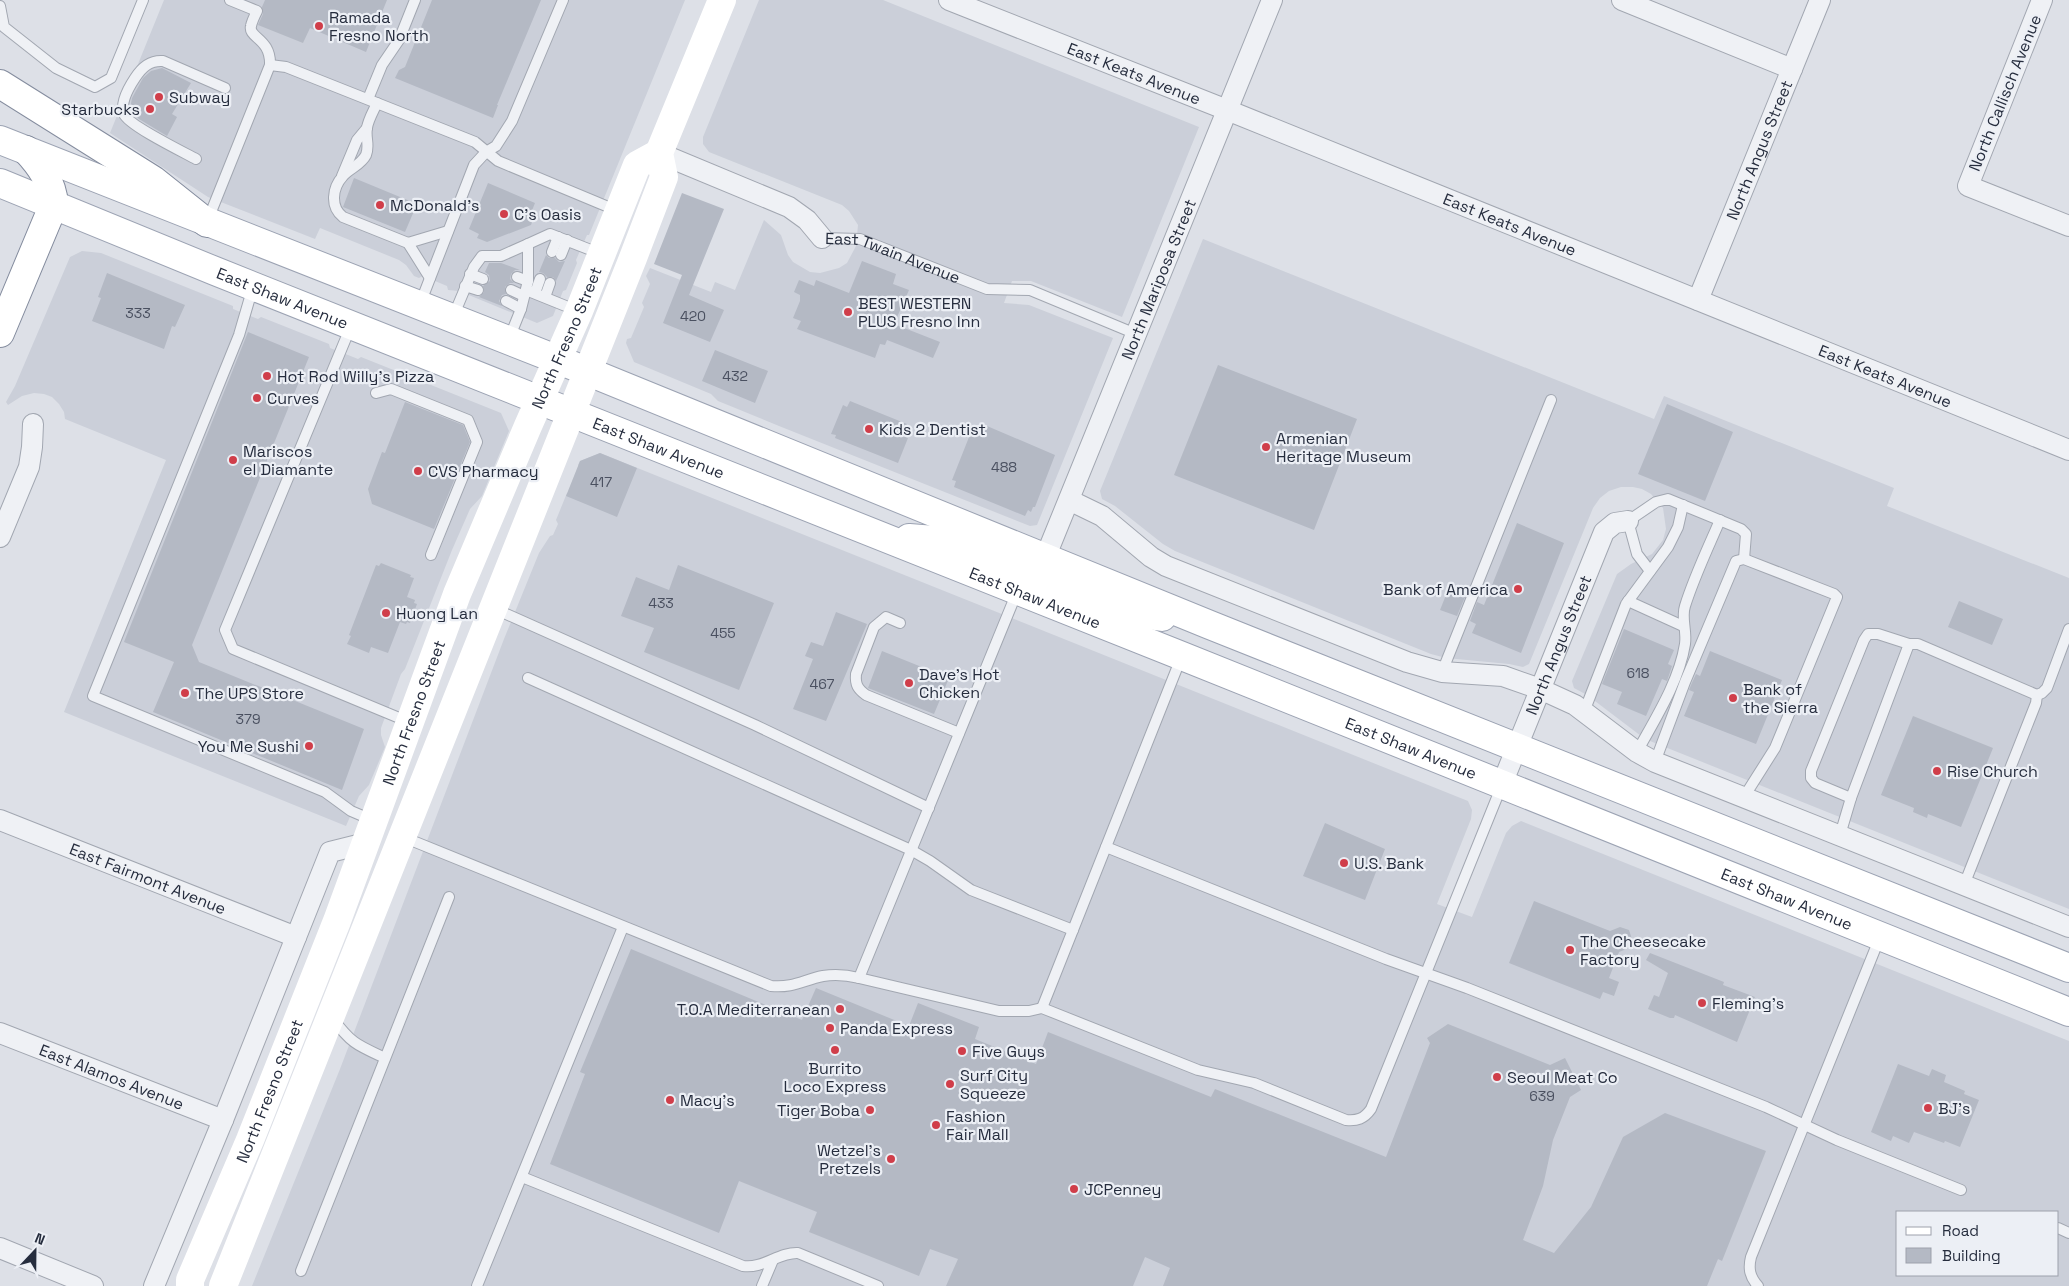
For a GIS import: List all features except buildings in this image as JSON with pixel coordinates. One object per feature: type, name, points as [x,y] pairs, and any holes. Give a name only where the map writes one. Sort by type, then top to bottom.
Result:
[{"type":"main road","points":[[659,153],[722,0]]},
{"type":"main road","points":[[0,84],[153,180],[207,222]]},
{"type":"main road","points":[[0,140],[589,372],[1210,625],[2069,968]]},
{"type":"main road","points":[[0,333],[54,204],[53,195],[45,174],[39,163],[26,150]]},
{"type":"main road","name":"North Fresno Street","points":[[190,1286],[190,1280],[250,1140],[337,921],[456,594],[579,311],[637,165],[659,153],[664,177],[589,372],[223,1286]]},
{"type":"main road","name":"East Shaw Avenue","points":[[0,182],[351,326],[1018,590],[2069,1012]]},
{"type":"main road","points":[[878,535],[947,541],[1022,570],[1032,570],[1040,566],[1045,558]]},
{"type":"main road","points":[[1018,590],[1030,582],[1050,582],[1126,612],[1210,625]]},
{"type":"main road","points":[[402,836],[396,811],[418,747],[419,737],[416,729],[410,722]]},
{"type":"street","name":"East Keats Avenue","points":[[949,0],[1227,110],[2069,450]]},
{"type":"street","name":"North Mariposa Street","points":[[1045,558],[1272,0]]},
{"type":"street","points":[[1622,0],[1792,69]]},
{"type":"street","name":"North Angus Street","points":[[1698,300],[1820,0]]},
{"type":"street","name":"North Callisch Avenue","points":[[2042,0],[1968,186],[2069,226]]},
{"type":"street","name":"East Twain Avenue","points":[[659,153],[789,207],[808,220],[822,238]]},
{"type":"street","points":[[0,537],[29,467],[33,424]]},
{"type":"street","points":[[1069,500],[1102,516],[1151,557],[1166,566],[1407,662],[1442,672],[1503,676],[1540,689],[1566,700],[1637,752],[1655,762],[2069,927]]},
{"type":"street","name":"North Angus Street","points":[[1502,784],[1604,532],[1615,523],[1628,521]]},
{"type":"street","name":"East Fairmont Avenue","points":[[0,820],[296,937]]},
{"type":"street","points":[[154,1286],[223,1120],[330,852],[370,832]]},
{"type":"street","name":"East Alamos Avenue","points":[[0,1033],[223,1120]]},
{"type":"street","points":[[0,1248],[94,1286]]},
{"type":"lane","points":[[0,6],[4,27],[56,68],[95,87],[111,78],[143,0]]},
{"type":"lane","points":[[207,222],[270,65],[268,48],[262,40],[251,33],[250,27],[257,11],[230,0]]},
{"type":"lane","points":[[415,0],[399,40],[382,65],[366,128],[369,145],[367,154],[342,176],[333,203],[338,213],[343,217],[408,243],[430,278]]},
{"type":"lane","points":[[420,305],[474,165],[486,152],[496,146],[512,121],[563,0]]},
{"type":"lane","points":[[196,159],[129,121],[123,109],[128,89],[145,65],[158,60],[224,88]]},
{"type":"lane","points":[[270,65],[286,67],[475,142],[498,161],[619,211]]},
{"type":"lane","points":[[408,243],[448,231]]},
{"type":"lane","points":[[453,318],[470,274],[482,256],[501,256],[550,234],[602,254]]},
{"type":"lane","points":[[556,254],[562,238]]},
{"type":"lane","name":"East Twain Avenue","points":[[822,238],[860,239],[987,289],[1030,290],[1136,334]]},
{"type":"lane","points":[[528,244],[532,291]]},
{"type":"lane","points":[[477,262],[488,266]]},
{"type":"lane","points":[[470,274],[483,279]]},
{"type":"lane","points":[[517,277],[532,291],[579,311]]},
{"type":"lane","points":[[509,341],[522,309],[532,291],[545,281]]},
{"type":"lane","points":[[254,286],[239,334],[93,696],[325,792],[351,811],[370,832]]},
{"type":"lane","points":[[465,286],[478,290]]},
{"type":"lane","points":[[511,290],[532,291]]},
{"type":"lane","points":[[506,301],[522,309]]},
{"type":"lane","points":[[351,326],[225,630],[233,649],[410,722]]},
{"type":"lane","points":[[376,393],[392,389],[468,420],[477,442],[431,555]]},
{"type":"lane","points":[[1442,672],[1551,400]]},
{"type":"lane","points":[[1650,571],[1637,554],[1628,521],[1656,502],[1668,499],[1741,529],[1746,534],[1744,559]]},
{"type":"lane","points":[[1584,712],[1598,671],[1628,601],[1668,547],[1678,527],[1683,505]]},
{"type":"lane","points":[[1637,752],[1671,686],[1679,664],[1686,642],[1683,626],[1685,607],[1720,520]]},
{"type":"lane","points":[[1655,762],[1685,682],[1736,561],[1744,559],[1834,594],[1837,597],[1775,748],[1744,797]]},
{"type":"lane","points":[[860,978],[1018,590]]},
{"type":"lane","points":[[1628,601],[1683,626]]},
{"type":"lane","points":[[494,608],[755,725],[929,808]]},
{"type":"lane","points":[[900,623],[886,617],[874,627],[856,674],[855,681],[859,690],[866,695],[959,733]]},
{"type":"lane","points":[[1851,798],[1815,783],[1811,778],[1810,771],[1868,634],[1878,634],[1910,644],[1918,644],[2037,695],[2047,688],[2069,629]]},
{"type":"lane","points":[[1840,835],[1851,798],[1910,644]]},
{"type":"lane","points":[[1042,1008],[1182,656]]},
{"type":"lane","points":[[528,678],[911,850],[930,860],[971,890],[1073,930]]},
{"type":"lane","points":[[1964,885],[2036,703],[2037,695]]},
{"type":"lane","points":[[402,836],[771,986],[788,987],[830,976],[860,978],[999,1011],[1029,1011],[1042,1008],[1198,1070],[1254,1083],[1346,1120],[1354,1121],[1362,1119],[1371,1109],[1502,784]]},
{"type":"lane","points":[[1106,848],[1766,1106],[1872,1154],[1960,1190]]},
{"type":"lane","points":[[300,1271],[449,897]]},
{"type":"lane","points":[[477,1286],[623,927]]},
{"type":"lane","points":[[1758,1286],[1753,1280],[1749,1268],[1751,1257],[1880,936]]},
{"type":"lane","points":[[332,1017],[348,1038],[357,1046],[385,1058]]},
{"type":"lane","points":[[522,1178],[743,1266],[755,1266],[785,1254],[798,1254],[878,1286]]},
{"type":"lane","points":[[762,1286],[773,1260]]},
{"type":"shaded area","points":[[164,0],[685,0],[589,235],[587,235],[576,260],[577,263],[566,290],[563,291],[553,316],[537,323],[459,291],[448,290],[447,286],[423,276],[419,278],[414,276],[406,265],[399,260],[320,228],[315,239],[208,197],[110,133]]},
{"type":"shaded area","points":[[759,0],[883,0],[1199,127],[1122,317],[1031,281],[1012,281],[1004,303],[1029,305],[1113,338],[1037,525],[1030,526],[779,426],[718,401],[711,394],[634,362],[626,343],[627,339],[631,338],[644,307],[642,303],[650,284],[646,276],[650,268],[711,292],[715,282],[735,290],[764,220],[781,235],[788,255],[793,262],[810,272],[820,273],[839,268],[847,263],[856,246],[858,225],[849,211],[842,205],[709,152],[703,144],[703,137]]},
{"type":"shaded area","points":[[1203,239],[1654,419],[1664,396],[1894,488],[1887,506],[2069,578],[2069,909],[1645,739],[1587,695],[1574,688],[1572,681],[1617,574],[1631,564],[1652,554],[1663,540],[1666,529],[1663,508],[1651,494],[1642,489],[1621,487],[1609,491],[1600,498],[1593,508],[1529,664],[1523,667],[1446,658],[1431,654],[1175,551],[1163,544],[1115,506],[1102,499],[1100,491]]},
{"type":"shaded area","points":[[82,251],[101,253],[233,306],[233,309],[258,319],[261,317],[329,344],[330,348],[358,359],[361,357],[501,413],[509,431],[482,496],[470,509],[452,550],[381,728],[385,747],[369,785],[359,796],[346,826],[64,712],[166,460],[65,419],[64,412],[59,404],[52,397],[44,394],[34,393],[22,396],[8,405],[6,402],[15,386],[70,257]]},
{"type":"shaded area","points":[[600,453],[1468,801],[1472,810],[1471,819],[1437,904],[1472,917],[1506,833],[1512,826],[1521,821],[2069,1041],[2069,1286],[252,1286],[340,1069],[504,639],[539,553],[550,536],[553,535],[558,524],[556,520],[567,493],[571,492],[580,468],[578,465],[580,461]]},
{"type":"place","name":"Ramada Fresno North","points":[[319,26]]},
{"type":"place","name":"Subway","points":[[159,97]]},
{"type":"place","name":"Starbucks","points":[[150,109]]},
{"type":"place","name":"McDonald's","points":[[380,205]]},
{"type":"place","name":"C's Oasis","points":[[504,214]]},
{"type":"place","name":"BEST WESTERN PLUS Fresno Inn","points":[[848,312]]},
{"type":"place","name":"Hot Rod Willy’s Pizza","points":[[267,376]]},
{"type":"place","name":"Curves","points":[[257,398]]},
{"type":"place","name":"Kids 2 Dentist","points":[[869,429]]},
{"type":"place","name":"Armenian Heritage Museum","points":[[1266,447]]},
{"type":"place","name":"Mariscos el Diamante","points":[[233,460]]},
{"type":"place","name":"CVS Pharmacy","points":[[418,471]]},
{"type":"place","name":"Bank of America","points":[[1518,589]]},
{"type":"place","name":"Huong Lan","points":[[386,613]]},
{"type":"place","name":"Dave's Hot Chicken","points":[[909,683]]},
{"type":"place","name":"The UPS Store","points":[[185,693]]},
{"type":"place","name":"Bank of the Sierra","points":[[1733,698]]},
{"type":"place","name":"You Me Sushi","points":[[309,746]]},
{"type":"place","name":"Rise Church","points":[[1937,771]]},
{"type":"place","name":"U.S. Bank","points":[[1344,863]]},
{"type":"place","name":"The Cheesecake Factory","points":[[1570,950]]},
{"type":"place","name":"Fleming's","points":[[1702,1003]]},
{"type":"place","name":"T.O.A Mediterranean","points":[[840,1009]]},
{"type":"place","name":"Panda Express","points":[[830,1028]]},
{"type":"place","name":"Burrito Loco Express","points":[[835,1050]]},
{"type":"place","name":"Five Guys","points":[[962,1051]]},
{"type":"place","name":"Seoul Meat Co","points":[[1497,1077]]},
{"type":"place","name":"Surf City Squeeze","points":[[950,1084]]},
{"type":"place","name":"Macy's","points":[[670,1100]]},
{"type":"place","name":"BJ's","points":[[1928,1108]]},
{"type":"place","name":"Tiger Boba","points":[[870,1110]]},
{"type":"place","name":"Fashion Fair Mall","points":[[936,1125]]},
{"type":"place","name":"Wetzel's Pretzels","points":[[891,1159]]},
{"type":"place","name":"JCPenney","points":[[1074,1189]]}]
